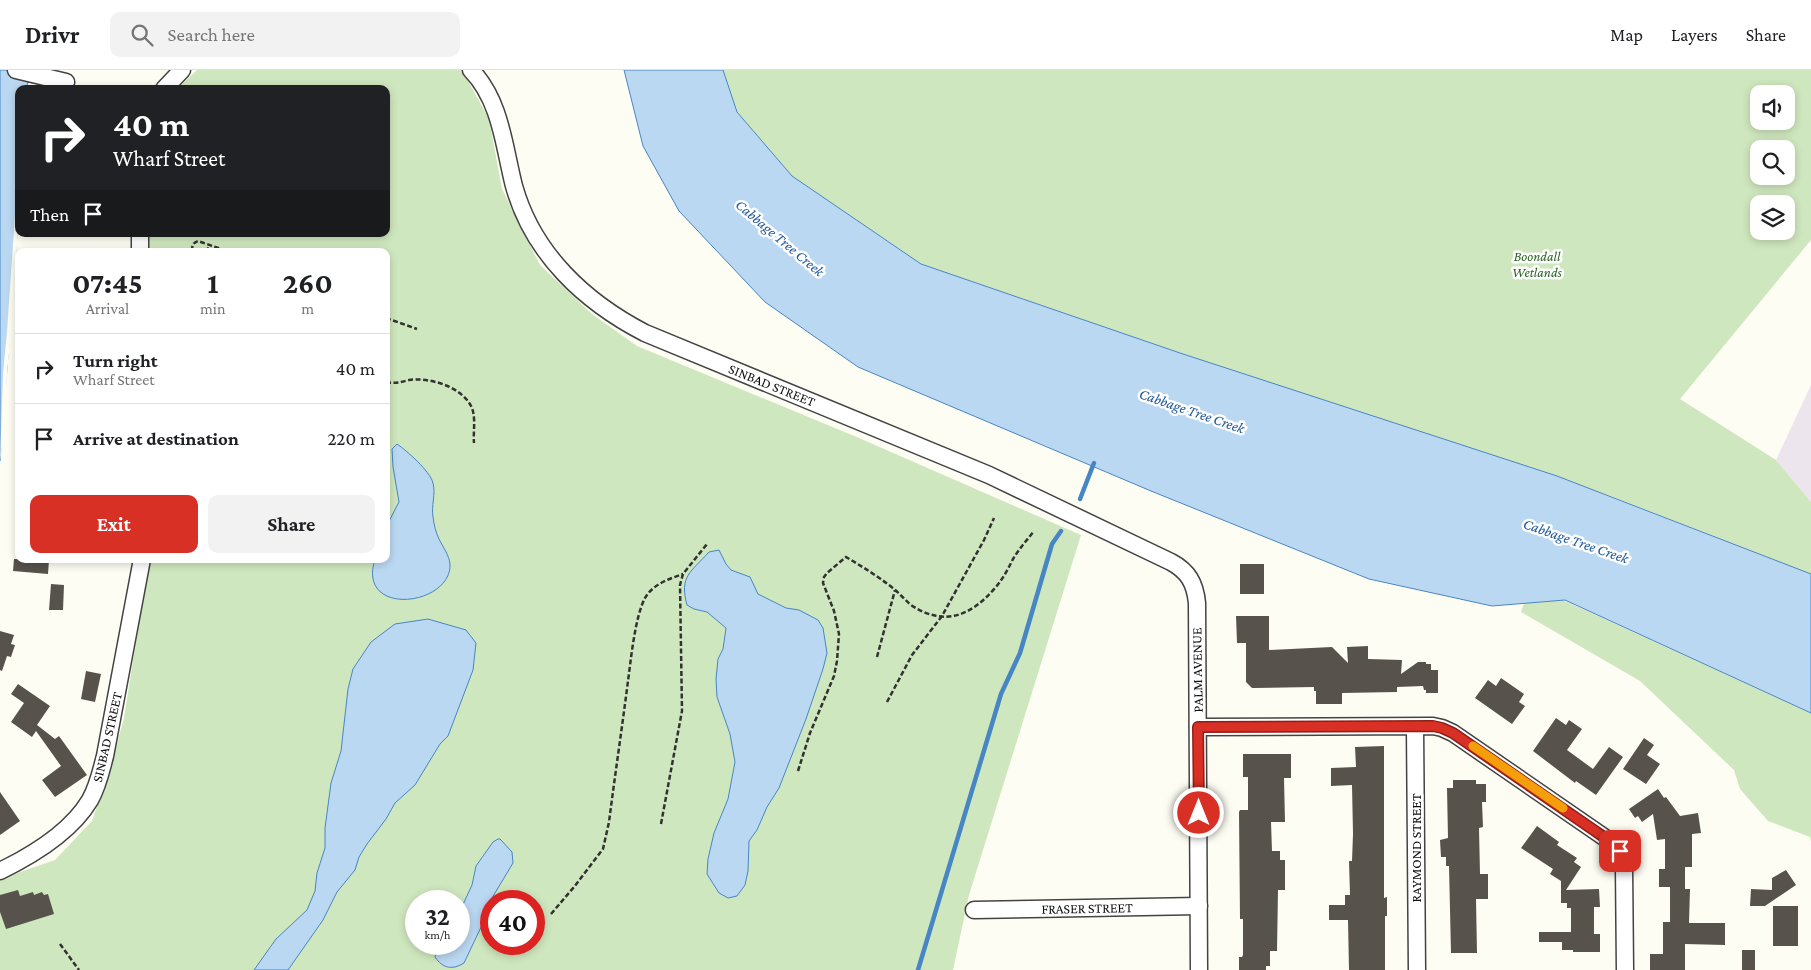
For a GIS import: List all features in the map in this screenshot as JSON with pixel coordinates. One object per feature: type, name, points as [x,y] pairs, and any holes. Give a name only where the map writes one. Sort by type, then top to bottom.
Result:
[{"type":"street","points":[[16,70],[66,82]]},
{"type":"street","points":[[168,85],[182,70]]},
{"type":"street","name":"SINBAD STREET","points":[[471,70],[492,103],[504,139],[519,200],[537,237],[556,265],[570,280],[611,313],[646,333],[989,475],[1170,562],[1184,571],[1192,581]]},
{"type":"street","name":"SINBAD STREET","points":[[0,871],[37,850],[68,827],[90,800],[98,782],[108,740],[141,563]]},
{"type":"street","name":"PALM AVENUE","points":[[1192,581],[1197,603],[1199,970]]},
{"type":"street","points":[[1198,727],[1433,726],[1453,733],[1614,844],[1620,851],[1624,867],[1626,970]]},
{"type":"street","name":"RAYMOND STREET","points":[[1416,727],[1418,970]]},
{"type":"street","name":"FRASER STREET","points":[[974,910],[1199,906]]},
{"type":"path","points":[[192,248],[194,243],[198,242],[218,248]]},
{"type":"path","points":[[390,319],[417,329]]},
{"type":"path","points":[[390,382],[423,380],[438,381],[446,384],[467,400],[472,407],[474,414],[474,443]]},
{"type":"path","points":[[887,702],[912,655],[942,616],[994,518]]},
{"type":"path","points":[[798,771],[810,733],[834,676],[838,660],[839,634],[834,611],[823,583],[826,573],[846,557],[895,590],[910,604],[921,610],[950,618],[973,609],[997,587],[1018,551],[1034,531]]},
{"type":"path","points":[[661,824],[682,711],[680,584],[683,574],[707,544]]},
{"type":"path","points":[[550,914],[574,887],[603,849],[609,822],[632,652],[641,607],[646,596],[654,587],[683,574]]},
{"type":"path","points":[[877,656],[895,590]]},
{"type":"path","points":[[60,944],[79,970]]},
{"type":"shaded area","points":[[1811,385],[1811,502],[1776,460]]},
{"type":"green space","points":[[197,70],[462,70],[489,119],[502,189],[540,265],[592,314],[637,346],[859,438],[1081,535],[969,895],[953,970],[0,970],[0,879],[55,860],[92,821],[110,769],[124,718],[148,563],[390,563],[390,248],[149,248],[148,237],[390,237],[390,85],[181,85]]},
{"type":"green space","name":"Boondall Wetlands","points":[[723,70],[1811,70],[1811,240],[1680,399],[1776,460],[1811,502],[1811,574],[1613,497],[1180,353],[921,264],[792,176],[737,112]]},
{"type":"green space","points":[[1563,600],[1811,713],[1811,842],[1810,837],[1768,821],[1740,789],[1734,770],[1640,681],[1521,612],[1524,603]]},
{"type":"water","points":[[0,70],[52,70],[61,73],[56,85],[28,82],[27,85],[15,85],[15,237],[17,237],[0,461]]},
{"type":"water","name":"Cabbage Tree Creek","points":[[624,70],[723,70],[737,112],[792,176],[921,264],[1180,353],[1557,476],[1811,574],[1811,713],[1565,600],[1492,606],[1369,579],[1151,491],[858,367],[765,302],[679,211],[643,146]]},
{"type":"water","points":[[397,444],[418,462],[431,478],[434,487],[433,513],[435,526],[450,564],[447,578],[436,589],[422,596],[406,599],[391,598],[379,591],[373,578],[375,563],[390,563],[390,519],[399,502],[392,449]]},
{"type":"water","points":[[719,550],[731,570],[750,577],[758,594],[786,608],[799,610],[818,620],[823,628],[827,653],[806,719],[779,788],[767,807],[757,830],[749,841],[748,871],[745,885],[737,896],[728,898],[719,893],[707,874],[708,859],[714,833],[728,799],[735,762],[730,734],[717,697],[718,659],[723,649],[726,628],[707,612],[687,605],[685,595],[688,575],[709,552]]},
{"type":"water","points":[[428,619],[466,630],[476,643],[473,670],[448,736],[440,744],[415,785],[395,803],[359,857],[355,870],[337,892],[323,920],[288,970],[254,970],[276,939],[307,910],[315,891],[317,873],[325,848],[325,828],[331,783],[341,751],[348,689],[353,669],[371,642],[395,624]]},
{"type":"water","points":[[500,839],[512,852],[513,863],[497,890],[480,890],[480,929],[470,950],[470,890],[476,866],[493,842]]},
{"type":"water","points":[[435,955],[468,955],[464,963],[456,967],[445,966],[435,957]]},
{"type":"pier","points":[[15,215],[15,237],[18,237],[17,248],[15,248],[6,413],[0,463],[3,373]]},
{"type":"building","points":[[14,559],[15,563],[49,563],[48,574],[13,571]]},
{"type":"building","points":[[1240,564],[1264,564],[1264,594],[1240,594]]},
{"type":"building","points":[[51,584],[64,585],[63,610],[49,610]]},
{"type":"building","points":[[1236,616],[1269,616],[1269,650],[1332,647],[1348,663],[1347,647],[1368,646],[1368,659],[1402,660],[1401,674],[1418,662],[1426,662],[1426,664],[1431,664],[1431,670],[1438,670],[1438,693],[1426,693],[1423,686],[1397,687],[1397,692],[1342,693],[1342,704],[1316,704],[1316,691],[1314,691],[1314,687],[1252,688],[1246,682],[1246,643],[1237,643]]},
{"type":"building","points":[[0,631],[14,635],[11,644],[15,645],[11,657],[7,656],[2,671],[0,670]]},
{"type":"building","points":[[86,671],[101,674],[95,702],[81,699]]},
{"type":"building","points":[[1501,678],[1524,694],[1519,702],[1525,706],[1512,724],[1475,698],[1488,680],[1496,686]]},
{"type":"building","points":[[18,684],[50,706],[37,725],[55,739],[59,736],[87,775],[55,797],[42,780],[61,766],[36,731],[32,737],[11,722],[24,703],[11,694]]},
{"type":"building","points":[[1556,718],[1566,725],[1569,720],[1582,729],[1567,750],[1593,769],[1609,747],[1623,757],[1596,795],[1576,781],[1575,783],[1533,751]]},
{"type":"building","points":[[1644,738],[1654,745],[1647,755],[1660,764],[1646,784],[1623,769]]},
{"type":"building","points":[[1384,746],[1384,898],[1387,897],[1385,970],[1349,970],[1348,920],[1329,920],[1329,905],[1345,905],[1345,895],[1350,895],[1349,861],[1352,861],[1353,834],[1352,785],[1331,786],[1331,768],[1356,767],[1355,747]]},
{"type":"building","points":[[1243,754],[1291,754],[1291,778],[1284,778],[1285,822],[1271,822],[1272,851],[1280,851],[1280,860],[1285,860],[1285,890],[1278,890],[1277,951],[1270,951],[1270,966],[1266,966],[1266,970],[1239,970],[1239,957],[1243,955],[1243,919],[1240,919],[1239,812],[1240,810],[1248,810],[1248,777],[1243,777]]},
{"type":"building","points":[[1453,780],[1476,780],[1476,784],[1486,784],[1486,802],[1482,802],[1483,827],[1479,828],[1480,874],[1488,874],[1488,899],[1476,899],[1477,953],[1451,953],[1449,866],[1446,866],[1446,857],[1441,857],[1440,840],[1448,838],[1447,788],[1453,788]]},
{"type":"building","points":[[1658,789],[1680,816],[1698,813],[1701,833],[1692,834],[1692,867],[1685,867],[1685,889],[1690,889],[1689,923],[1725,923],[1725,945],[1685,944],[1685,970],[1650,970],[1650,954],[1663,954],[1663,922],[1670,922],[1670,887],[1659,887],[1659,869],[1665,869],[1665,839],[1657,840],[1653,814],[1642,822],[1638,816],[1635,818],[1629,809]]},
{"type":"building","points":[[0,792],[20,821],[0,835]]},
{"type":"building","points":[[1537,826],[1559,842],[1557,845],[1577,858],[1574,862],[1581,867],[1566,890],[1599,889],[1600,907],[1594,907],[1594,934],[1600,934],[1600,952],[1573,952],[1573,950],[1562,950],[1562,942],[1539,942],[1539,932],[1571,932],[1571,908],[1567,908],[1567,903],[1561,903],[1561,881],[1550,874],[1553,869],[1521,848]]},
{"type":"building","points":[[1786,870],[1796,885],[1765,906],[1750,906],[1751,889],[1772,890],[1772,878]]},
{"type":"building","points":[[18,890],[20,896],[33,892],[34,895],[42,892],[44,895],[48,894],[54,914],[6,929],[0,912],[0,895]]},
{"type":"building","points":[[1773,906],[1798,906],[1798,946],[1773,946]]},
{"type":"building","points":[[1742,950],[1755,950],[1755,970],[1742,970]]},
{"type":"waterway","points":[[1080,499],[1094,463]]},
{"type":"waterway","points":[[918,970],[1001,694],[1020,653],[1052,544],[1061,531]]},
{"type":"slow traffic","points":[[1473,746],[1563,808]]},
{"type":"route","points":[[1199,813],[1198,727],[1433,726],[1453,733],[1614,844],[1620,851]]}]
